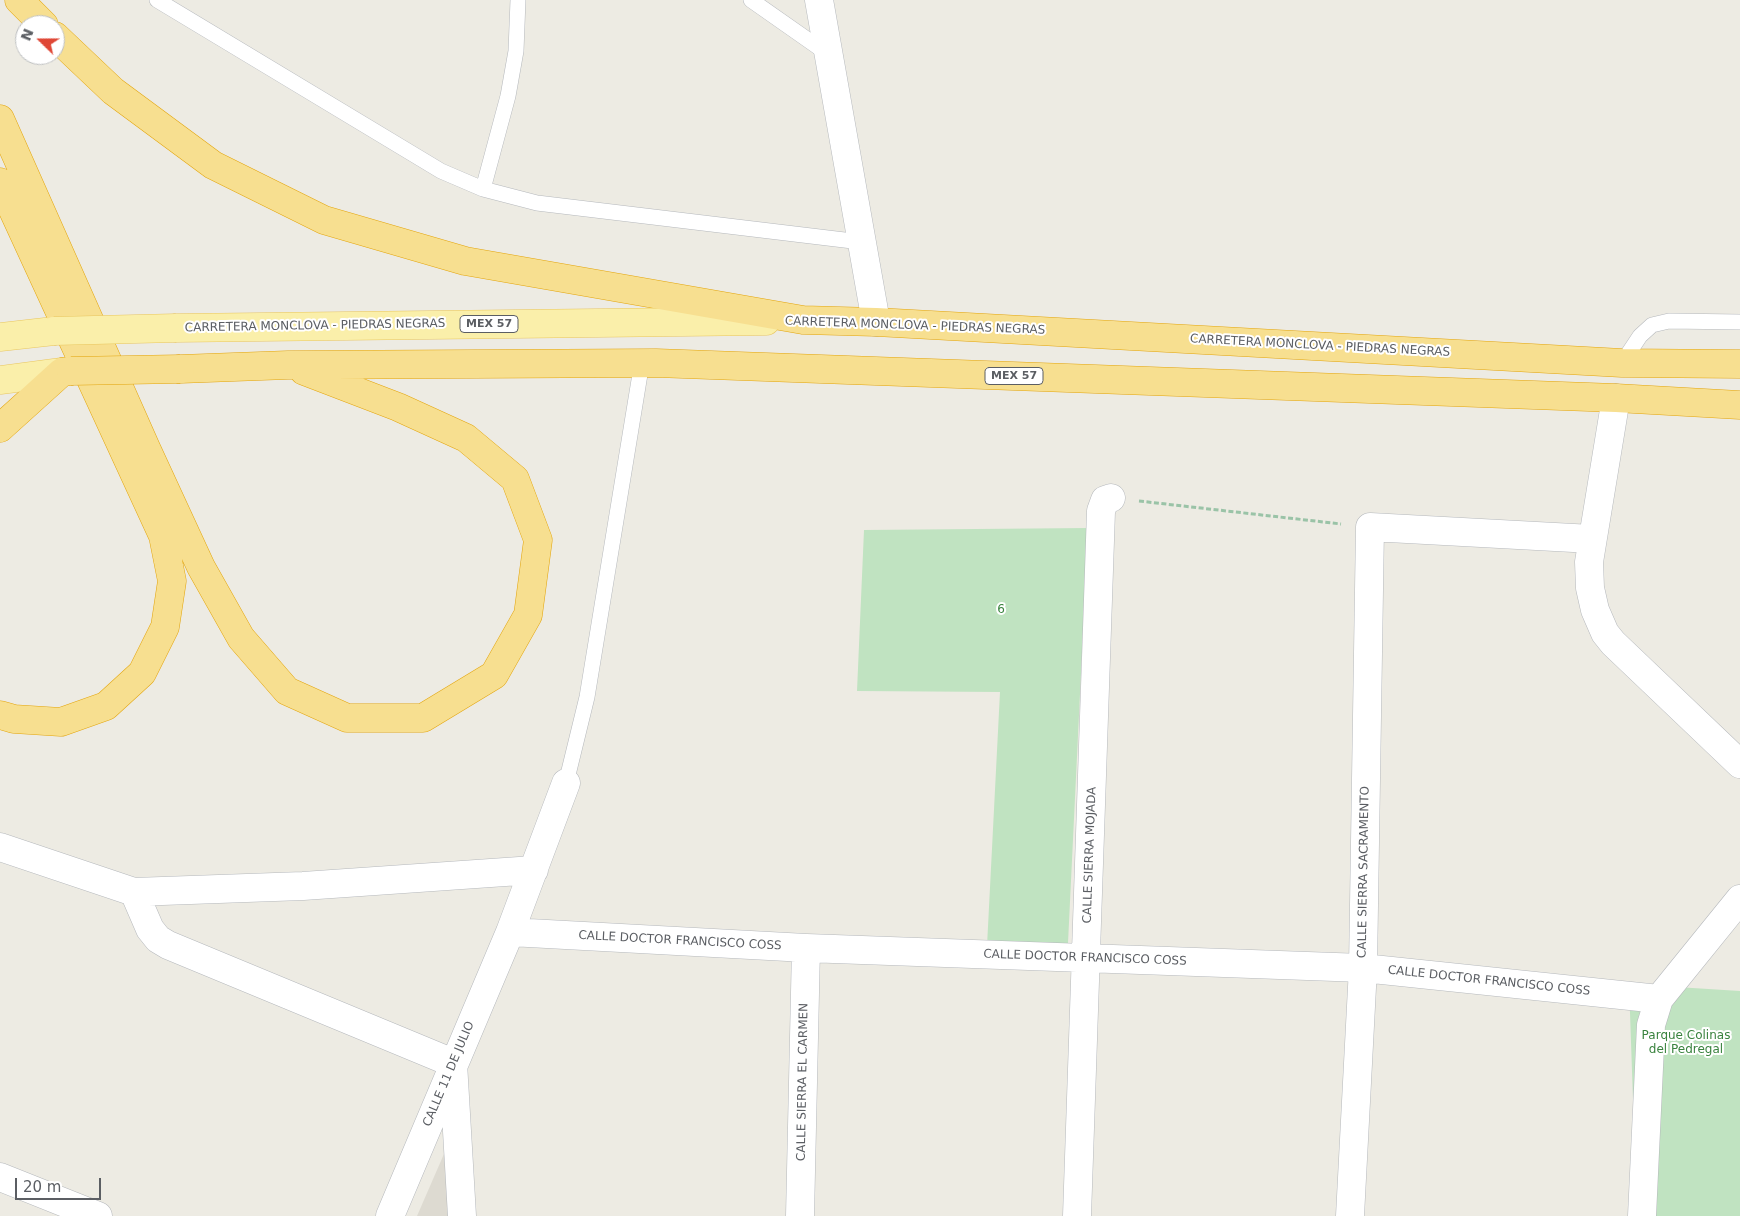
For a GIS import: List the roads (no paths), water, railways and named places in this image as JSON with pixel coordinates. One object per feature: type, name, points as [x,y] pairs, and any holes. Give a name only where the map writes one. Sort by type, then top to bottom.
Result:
[{"type":"highway","points":[[19,0],[34,15]]},
{"type":"highway","points":[[65,45],[113,91],[213,165],[324,220],[465,261],[803,320]]},
{"type":"highway","points":[[0,119],[201,568],[241,638],[287,690],[347,718],[423,718],[494,674],[528,616],[538,540],[515,479],[466,438],[398,407],[288,365]]},
{"type":"highway","points":[[0,182],[162,536],[172,580],[166,627],[142,673],[106,706],[61,722],[14,719],[0,715]]},
{"type":"highway","name":"CARRETERA MONCLOVA - PIEDRAS NEGRAS","points":[[803,320],[876,322],[1622,363],[1740,364]]},
{"type":"highway","name":"MEX 57","points":[[66,372],[288,365],[642,362],[1616,398],[1740,405]]},
{"type":"highway","points":[[0,428],[66,372]]},
{"type":"main road","name":"CARRETERA MONCLOVA - PIEDRAS NEGRAS","points":[[0,337],[54,331],[176,328],[803,320]]},
{"type":"main road","name":"MEX 57","points":[[0,380],[66,372]]},
{"type":"street","points":[[819,0],[876,322]]},
{"type":"street","points":[[1616,398],[1589,562],[1590,588],[1595,610],[1605,633],[1612,643],[1740,764]]},
{"type":"street","name":"CALLE SIERRA MOJADA","points":[[1076,1216],[1101,511],[1105,500],[1111,498]]},
{"type":"street","name":"CALLE SIERRA SACRAMENTO","points":[[1350,1216],[1363,968],[1370,527],[1592,539]]},
{"type":"street","name":"CALLE 11 DE JULIO","points":[[390,1216],[510,932],[566,783]]},
{"type":"street","points":[[0,847],[134,892],[304,886],[534,870]]},
{"type":"street","points":[[134,892],[150,929],[158,939],[168,946],[454,1062],[462,1216]]},
{"type":"street","points":[[1642,1216],[1651,1025],[1658,999],[1740,899]]},
{"type":"street","name":"CALLE DOCTOR FRANCISCO COSS","points":[[510,932],[806,948],[1363,968],[1658,999]]},
{"type":"street","name":"CALLE SIERRA EL CARMEN","points":[[800,1216],[806,948]]},
{"type":"street","points":[[0,1177],[98,1216]]},
{"type":"lane","points":[[157,0],[441,171],[483,189],[537,203],[861,242]]},
{"type":"lane","points":[[483,189],[508,96],[516,51],[518,0]]},
{"type":"lane","points":[[751,0],[828,54]]},
{"type":"lane","points":[[1622,363],[1640,336],[1652,325],[1669,320],[1740,322]]},
{"type":"lane","points":[[566,783],[586,697],[642,362]]},
{"type":"park label","name":"6","points":[[1001,610]]},
{"type":"park label","name":"Parque Colinas del Pedregal","points":[[1686,1043]]}]
